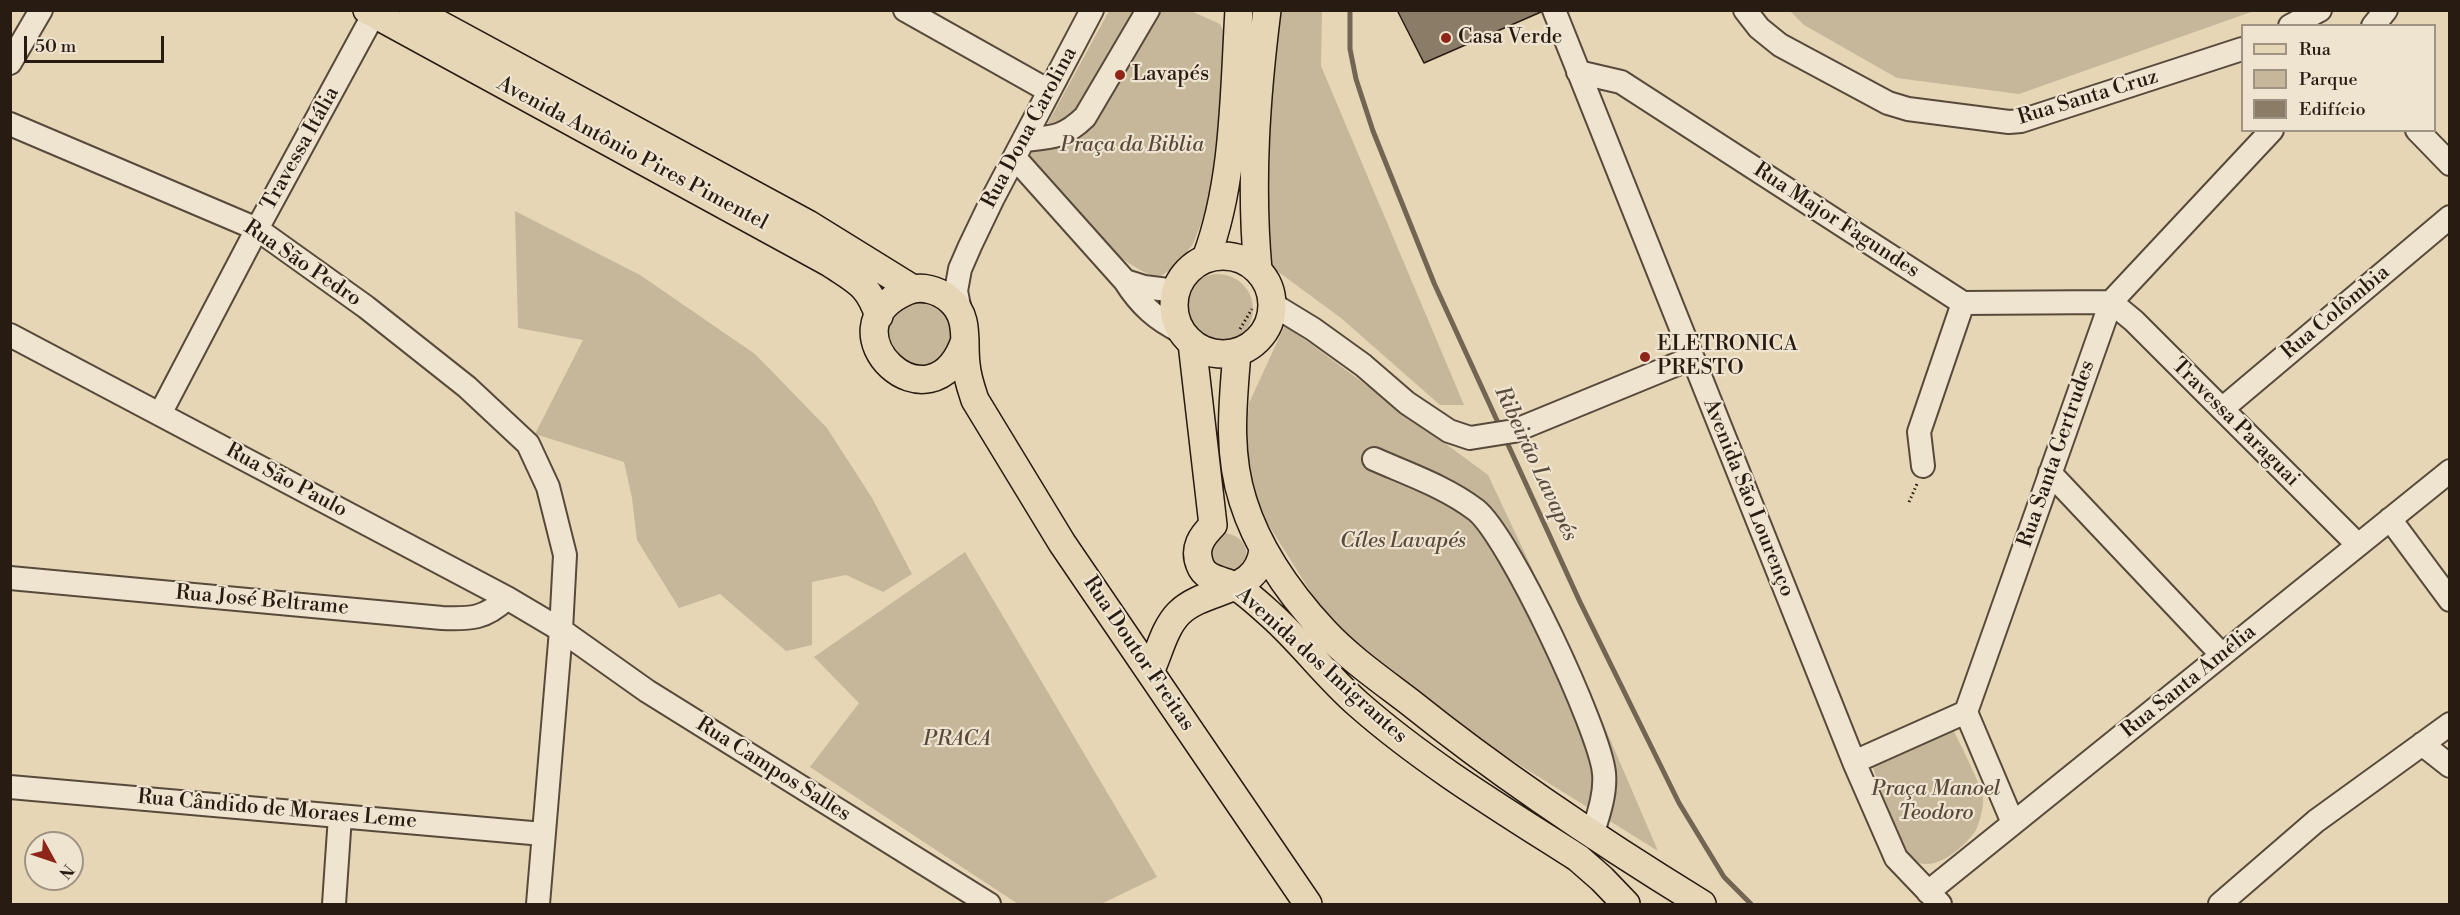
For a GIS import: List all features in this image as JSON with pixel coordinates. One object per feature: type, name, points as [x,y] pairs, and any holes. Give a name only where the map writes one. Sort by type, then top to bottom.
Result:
[{"type":"main road","name":"Avenida Antônio Pires Pimentel","points":[[413,10],[808,224],[921,289],[950,299],[960,312]]},
{"type":"main road","points":[[1206,258],[1215,234],[1224,193],[1239,10]]},
{"type":"main road","points":[[1258,270],[1253,191],[1259,74],[1267,10]]},
{"type":"main road","name":"Avenida Antônio Pires Pimentel","points":[[372,12],[831,263],[865,286],[873,298],[879,316],[875,326],[875,342],[884,361],[896,372],[913,379],[928,378]]},
{"type":"main road","points":[[1150,672],[1169,626],[1179,614],[1192,603],[1246,581],[1256,573],[1262,561],[1259,540],[1243,523],[1228,520],[1213,525],[1187,338],[1176,319],[1173,305],[1182,277],[1192,266],[1206,258],[1220,255],[1232,256],[1247,261],[1258,270],[1268,286],[1263,305],[1270,320],[1263,334],[1251,345],[1234,353],[1206,351],[1187,338]]},
{"type":"main road","points":[[879,316],[892,298],[921,289]]},
{"type":"main road","points":[[928,378],[950,367],[960,355],[965,340],[964,321],[960,312]]},
{"type":"main road","name":"Rua Doutor Freitas","points":[[965,340],[968,379],[975,400],[1062,543],[1308,904]]},
{"type":"main road","name":"Avenida dos Imigrantes","points":[[1234,353],[1231,426],[1233,460],[1243,501],[1259,540],[1281,577],[1324,631],[1364,667],[1459,743],[1592,835],[1702,904]]},
{"type":"main road","name":"Rua Doutor Freitas","points":[[928,378],[959,385],[975,400]]},
{"type":"main road","name":"Avenida dos Imigrantes","points":[[1213,525],[1202,536],[1197,550],[1200,566],[1207,575],[1234,586],[1272,616],[1331,679],[1408,745],[1578,858],[1626,904]]},
{"type":"street","points":[[10,63],[41,10]]},
{"type":"street","points":[[905,10],[1049,91]]},
{"type":"street","name":"Rua Dona Carolina","points":[[960,312],[956,291],[960,269],[970,246],[1092,10]]},
{"type":"street","points":[[1148,10],[1085,117],[1074,128],[1058,136],[1019,149],[1125,281],[1136,298],[1153,316],[1187,338]]},
{"type":"street","name":"Avenida São Lourenço","points":[[1554,10],[1854,762],[1896,858],[1934,898]]},
{"type":"street","name":"Rua Santa Cruz","points":[[1745,10],[1759,28],[1780,45],[1888,103],[1908,108],[2009,122],[2021,121],[2241,49]]},
{"type":"street","points":[[2294,24],[2320,10]]},
{"type":"street","points":[[2375,24],[2386,10]]},
{"type":"street","name":"Travessa Itália","points":[[160,414],[372,12]]},
{"type":"street","name":"Rua Major Fagundes","points":[[1578,72],[1621,82],[1964,303]]},
{"type":"street","name":"Rua São Pedro","points":[[10,124],[257,229],[366,307],[458,379],[528,444],[548,487],[565,555],[561,630]]},
{"type":"street","name":"Rua Santa Gertrudes","points":[[1966,712],[2111,302],[2270,132]]},
{"type":"street","points":[[2419,132],[2450,164]]},
{"type":"street","name":"Rua Colômbia","points":[[2222,409],[2450,218]]},
{"type":"street","name":"Rua Dona Carolina","points":[[921,289],[944,277],[970,246]]},
{"type":"street","points":[[1125,281],[1144,287],[1176,291]]},
{"type":"street","points":[[1923,466],[1919,432],[1964,303],[2111,302]]},
{"type":"street","name":"Travessa Paraguai","points":[[2111,302],[2358,545]]},
{"type":"street","points":[[1263,305],[1355,359],[1407,403],[1449,431],[1470,438],[1514,430],[1692,357]]},
{"type":"street","name":"Rua São Paulo","points":[[10,335],[507,598],[561,630]]},
{"type":"street","points":[[1374,459],[1448,492],[1477,511],[1504,548],[1543,620],[1598,741],[1605,774],[1602,805],[1592,835]]},
{"type":"street","name":"Rua Santa Amélia","points":[[1934,898],[2013,824],[2450,471]]},
{"type":"street","points":[[2050,473],[2222,655]]},
{"type":"street","points":[[2390,519],[2450,600]]},
{"type":"street","name":"Rua José Beltrame","points":[[10,578],[442,618],[471,619],[494,610],[507,598]]},
{"type":"street","points":[[538,904],[561,630]]},
{"type":"street","name":"Rua Campos Salles","points":[[561,630],[647,691],[989,904]]},
{"type":"street","points":[[1854,762],[1966,712],[2013,824]]},
{"type":"street","points":[[2220,904],[2316,821],[2450,724]]},
{"type":"street","points":[[2422,744],[2450,766]]},
{"type":"street","name":"Rua Cândido de Moraes Leme","points":[[10,787],[543,834]]},
{"type":"street","points":[[334,904],[340,816]]},
{"type":"path","points":[[1234,353],[1235,338],[1263,305]]},
{"type":"green space","name":"Praça da Biblia","points":[[1109,11],[1191,11],[1220,24],[1229,42],[1209,203],[1193,244],[1177,265],[1158,278],[1138,269],[1103,242],[1072,209],[1030,156]]},
{"type":"green space","points":[[1276,11],[1322,11],[1321,66],[1464,405],[1440,405],[1341,318],[1269,265],[1254,200]]},
{"type":"green space","points":[[1790,11],[2254,11],[2019,94],[1897,78],[1804,25]]},
{"type":"green space","points":[[515,211],[640,275],[755,354],[827,428],[872,498],[912,574],[883,592],[846,575],[812,582],[812,645],[786,651],[720,594],[679,608],[637,540],[632,498],[624,462],[535,434],[583,340],[518,328]]},
{"type":"green space","points":[[1225,274],[1238,280],[1247,289],[1251,295],[1253,309],[1251,323],[1243,334],[1232,342],[1211,344],[1193,334],[1185,323],[1183,302],[1193,284],[1204,276]]},
{"type":"green space","points":[[923,301],[934,306],[949,321],[952,341],[942,359],[931,366],[908,367],[886,344],[889,327],[894,314],[899,309],[905,305]]},
{"type":"green space","name":"Cíles Lavapés","points":[[1285,325],[1488,475],[1585,681],[1658,851],[1410,697],[1322,610],[1261,513],[1244,457],[1249,403]]},
{"type":"green space","points":[[1216,534],[1231,534],[1241,541],[1247,556],[1243,569],[1223,578],[1203,551]]},
{"type":"green space","name":"PRACA","points":[[965,552],[1157,877],[1101,904],[1018,904],[810,767],[859,703],[814,657]]},
{"type":"green space","name":"Praça Manoel Teodoro","points":[[1950,723],[1979,784],[1983,799],[1982,810],[1976,830],[1956,851],[1938,862],[1920,863],[1912,858],[1901,840],[1870,760]]},
{"type":"building","name":"Casa Verde","points":[[1397,10],[1541,10],[1541,12],[1424,63]]},
{"type":"waterway","name":"Ribeirão Lavapés","points":[[1350,10],[1350,49],[1356,79],[1373,131],[1434,283],[1500,427]]},
{"type":"waterway","name":"Ribeirão Lavapés","points":[[1505,438],[1580,602],[1679,803],[1724,877],[1751,904]]},
{"type":"place","name":"Casa Verde","points":[[1446,38]]},
{"type":"place","name":"Lavapés","points":[[1120,75]]},
{"type":"place","name":"ELETRONICA PRESTO","points":[[1645,357]]}]
